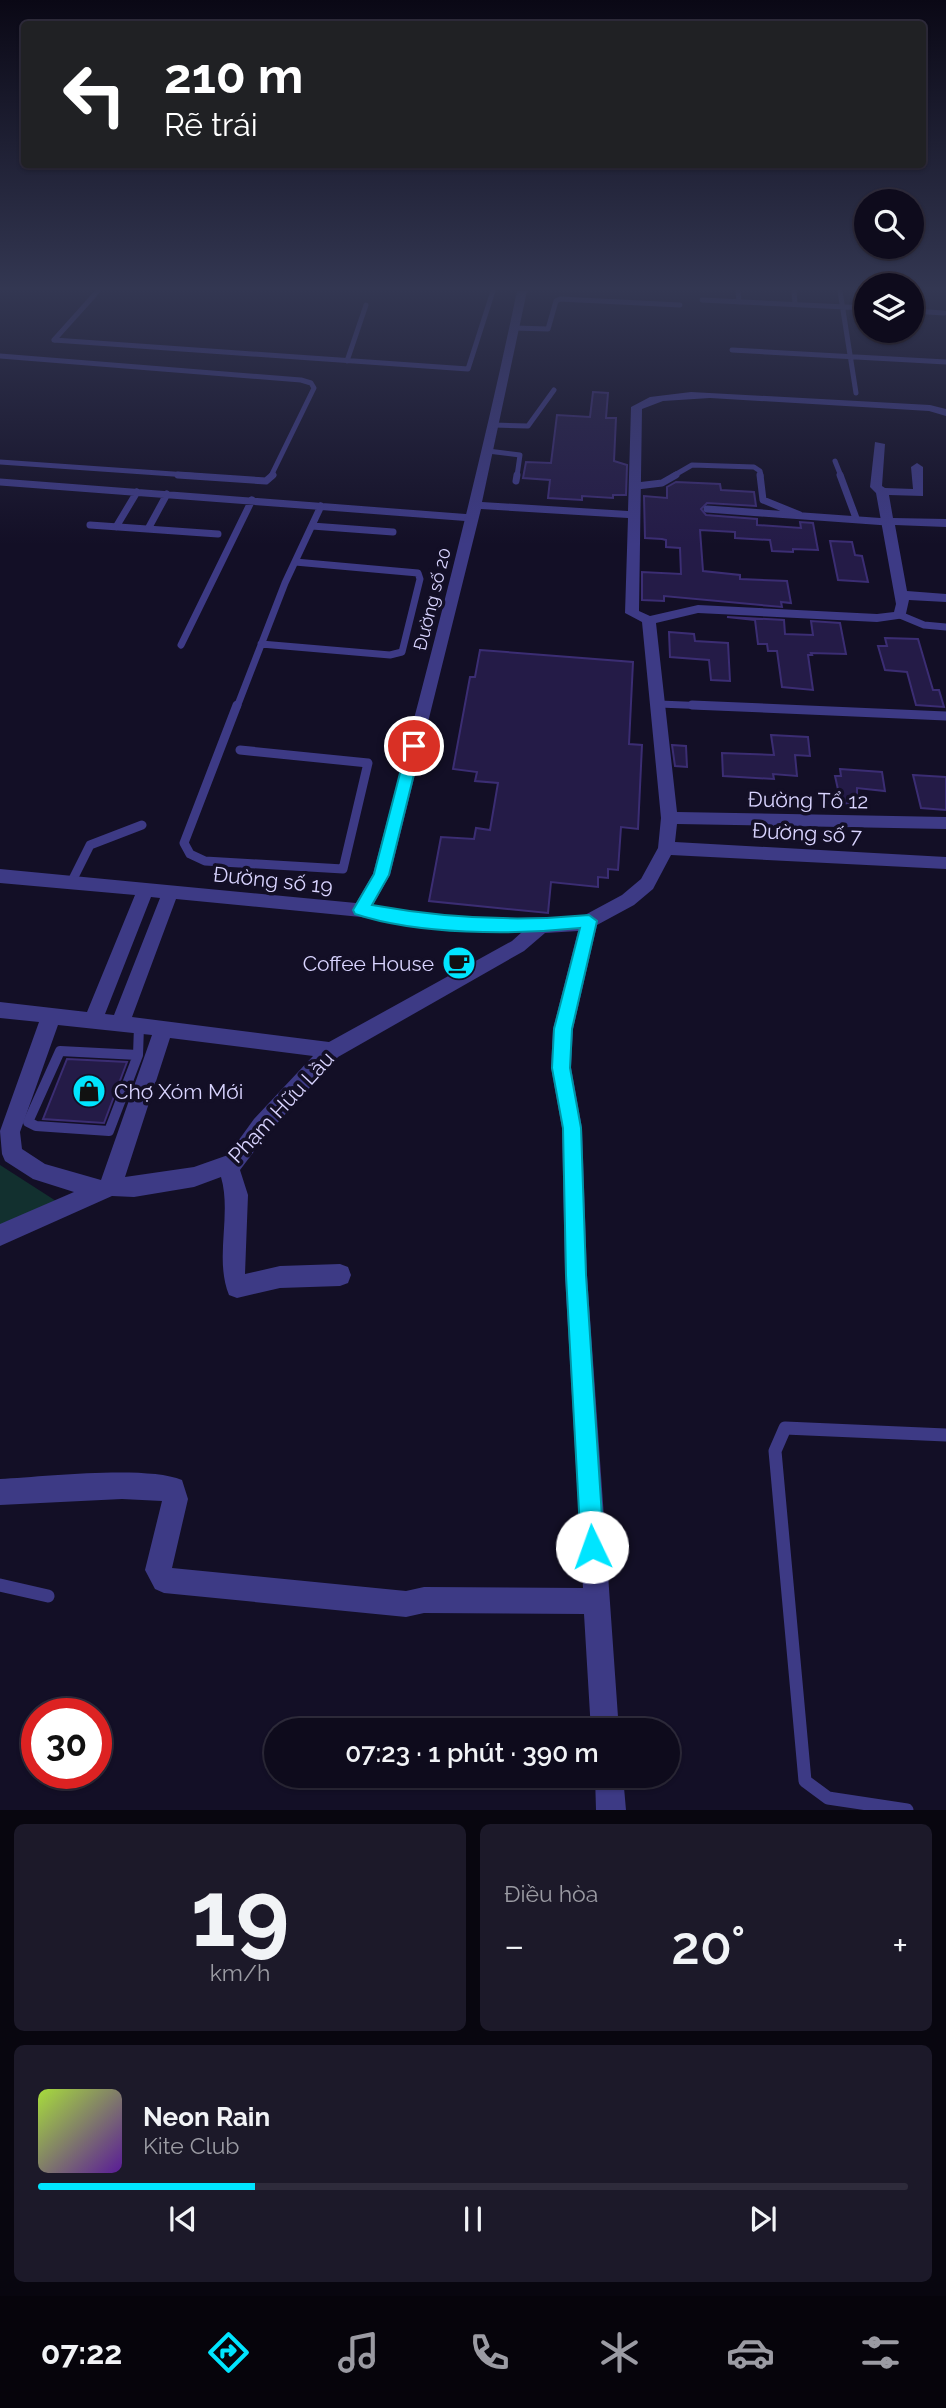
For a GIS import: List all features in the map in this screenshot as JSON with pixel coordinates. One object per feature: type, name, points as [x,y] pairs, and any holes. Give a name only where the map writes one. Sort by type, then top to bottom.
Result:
[{"type":"street","name":"Đường số 20","points":[[361,910],[381,875],[505,375]]},
{"type":"street","points":[[882,491],[902,595],[900,615],[877,618],[698,609],[649,620],[632,613],[637,407],[646,401],[679,395],[710,395],[930,408],[946,413]]},
{"type":"street","points":[[878,444],[876,487],[882,491],[919,493],[917,467]]},
{"type":"street","points":[[473,511],[636,515]]},
{"type":"street","points":[[887,522],[904,520],[946,523]]},
{"type":"street","points":[[902,595],[946,598]]},
{"type":"street","points":[[604,1718],[576,1275],[572,1128],[561,1068],[563,1029],[589,921],[628,900],[646,884],[666,848],[669,818],[649,620]]},
{"type":"street","name":"Đường Tổ 12","points":[[669,818],[946,823]]},
{"type":"street","name":"Đường số 7","points":[[666,848],[946,863]]},
{"type":"street","name":"Đường số 19","points":[[0,876],[361,910],[426,922],[541,926],[589,921]]},
{"type":"street","points":[[93,1021],[145,891]]},
{"type":"street","points":[[129,1025],[170,893]]},
{"type":"street","name":"Phạm Hữu Lầu","points":[[0,1235],[106,1188],[134,1187],[194,1177],[235,1162],[269,1117],[331,1051],[518,946],[541,926]]},
{"type":"street","points":[[0,1010],[164,1028],[331,1051]]},
{"type":"street","points":[[51,1016],[10,1132],[12,1154],[40,1172],[106,1188],[164,1028]]},
{"type":"street","points":[[228,1165],[237,1195],[234,1280],[237,1287],[280,1277],[340,1275]]},
{"type":"street","points":[[0,1492],[122,1486],[173,1489],[175,1499],[158,1570],[159,1577],[164,1580],[406,1604],[424,1600],[596,1601]]},
{"type":"street","points":[[610,1788],[611,1810]]},
{"type":"lane","points":[[0,462],[266,481],[274,474],[314,388],[311,383],[301,380],[244,375]]},
{"type":"lane","points":[[853,375],[856,393]]},
{"type":"lane","points":[[494,425],[528,426],[554,390]]},
{"type":"lane","points":[[488,450],[520,455],[516,481]]},
{"type":"lane","points":[[835,461],[856,518]]},
{"type":"lane","points":[[637,486],[662,483],[692,465],[754,467],[760,471],[763,500],[800,515]]},
{"type":"lane","points":[[0,482],[321,506],[473,511]]},
{"type":"lane","points":[[116,527],[137,492]]},
{"type":"lane","points":[[148,529],[167,494]]},
{"type":"lane","points":[[181,645],[252,500]]},
{"type":"lane","points":[[240,750],[368,763],[343,869],[324,870],[205,860],[190,855],[184,844],[261,644],[321,506]]},
{"type":"lane","points":[[707,509],[887,522]]},
{"type":"lane","points":[[90,525],[218,534]]},
{"type":"lane","points":[[312,526],[393,532]]},
{"type":"lane","points":[[261,644],[390,655],[402,652],[420,579],[418,573],[295,562]]},
{"type":"lane","points":[[900,615],[924,625],[946,626]]},
{"type":"lane","points":[[659,704],[946,716]]},
{"type":"lane","points":[[71,883],[90,845],[142,825]]},
{"type":"lane","points":[[129,1025],[138,1055],[109,1131],[36,1126],[29,1122],[60,1051],[138,1055]]},
{"type":"lane","points":[[907,1810],[828,1798],[805,1781],[775,1451],[785,1428],[946,1435]]},
{"type":"lane","points":[[0,1585],[48,1596]]},
{"type":"green space","points":[[0,1165],[56,1201],[0,1225]]},
{"type":"building","points":[[593,392],[608,393],[606,418],[616,418],[614,461],[627,465],[626,495],[613,495],[613,498],[582,496],[582,500],[548,498],[550,480],[523,478],[526,462],[551,463],[557,415],[590,417]]},
{"type":"building","points":[[676,482],[720,484],[721,490],[754,492],[756,506],[707,503],[701,509],[706,515],[757,519],[757,525],[801,528],[800,522],[813,523],[818,550],[793,549],[793,552],[772,551],[770,540],[735,538],[735,532],[700,530],[703,571],[740,575],[740,579],[787,581],[791,603],[781,602],[782,607],[664,596],[664,601],[642,600],[642,572],[681,574],[680,548],[666,547],[666,540],[645,538],[644,496],[667,498],[667,487]]},
{"type":"building","points":[[830,541],[852,542],[855,555],[862,556],[868,582],[838,580]]},
{"type":"building","points":[[727,617],[784,620],[785,634],[813,635],[811,621],[840,623],[846,654],[811,653],[812,655],[808,655],[813,690],[782,687],[777,651],[768,651],[767,644],[758,644],[755,620]]},
{"type":"building","points":[[669,632],[694,634],[695,641],[728,643],[730,681],[711,680],[709,660],[670,657]]},
{"type":"building","points":[[885,638],[918,639],[933,690],[939,690],[944,707],[916,705],[907,672],[885,670],[878,646],[887,646]]},
{"type":"building","points":[[480,650],[633,662],[629,744],[642,745],[638,829],[621,827],[618,870],[608,869],[608,878],[598,877],[598,887],[551,882],[548,913],[429,901],[441,837],[474,839],[476,828],[490,830],[498,783],[475,781],[477,772],[453,769],[470,677],[475,677]]},
{"type":"building","points":[[771,735],[808,737],[810,756],[795,755],[797,776],[773,774],[774,779],[723,776],[722,753],[774,755]]},
{"type":"building","points":[[672,745],[686,746],[687,767],[675,766]]},
{"type":"building","points":[[840,769],[882,772],[885,791],[857,788],[857,804],[841,803],[835,776],[841,776]]},
{"type":"building","points":[[913,775],[946,777],[946,810],[921,808]]},
{"type":"building","name":"Chợ Xóm Mới","points":[[67,1059],[127,1062],[104,1123],[43,1119]]},
{"type":"place","name":"Coffee House","points":[[459,963]]},
{"type":"place","name":"Chợ Xóm Mới","points":[[89,1091]]},
{"type":"route","points":[[414,746],[381,875],[361,910],[426,922],[541,926],[589,921],[574,993],[563,1029],[561,1068],[572,1128],[576,1275],[592,1547]]}]
